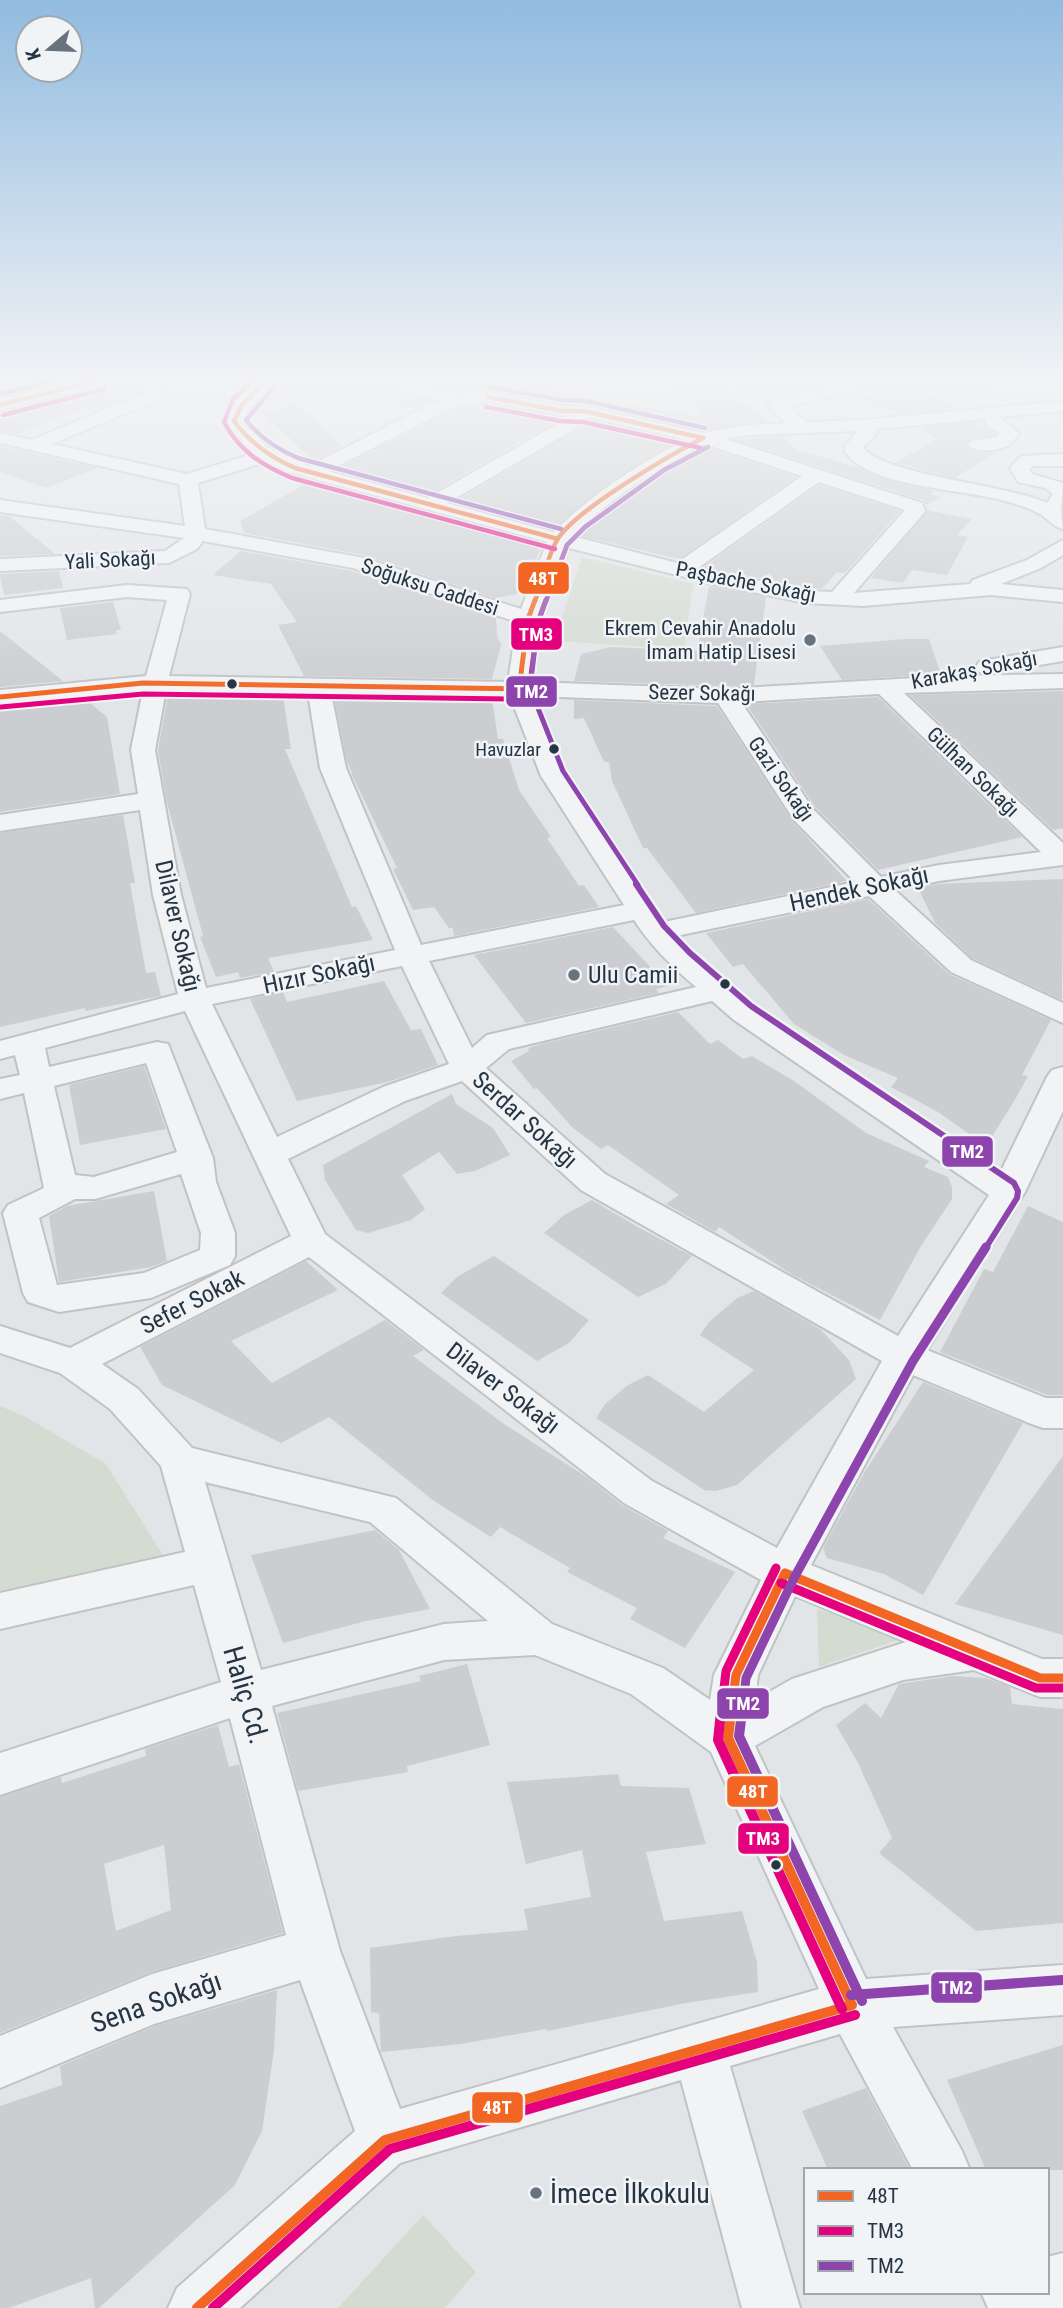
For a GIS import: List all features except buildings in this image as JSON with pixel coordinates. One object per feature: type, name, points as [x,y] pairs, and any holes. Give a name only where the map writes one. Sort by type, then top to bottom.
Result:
[{"type":"street","points":[[189,487],[196,536]]},
{"type":"street","name":"Paşbache Sokağı","points":[[367,487],[681,570],[807,597],[863,600],[991,589],[1063,596]]},
{"type":"street","points":[[431,504],[461,487]]},
{"type":"street","points":[[623,487],[579,519],[558,539],[528,619],[519,689],[554,776],[649,921],[683,961],[745,1014],[1008,1192]]},
{"type":"street","points":[[681,570],[799,487]]},
{"type":"street","points":[[837,599],[915,511],[915,507],[853,487]]},
{"type":"street","points":[[961,487],[1021,500],[1056,516],[1063,492],[1055,487]]},
{"type":"street","name":"Soğuksu Caddesi","points":[[0,506],[331,557],[403,574],[449,594],[528,619]]},
{"type":"street","name":"Yali Sokağı","points":[[0,565],[169,557],[190,545],[196,536]]},
{"type":"street","points":[[961,591],[1034,564],[1063,547]]},
{"type":"street","name":"Dilaver Sokağı","points":[[0,606],[127,591],[179,594],[156,683],[143,750],[167,895],[194,999],[310,1241],[638,1492],[785,1573],[1040,1678],[1063,1678]]},
{"type":"street","name":"Karakaş Sokağı","points":[[885,687],[1063,654]]},
{"type":"street","points":[[885,687],[1063,681]]},
{"type":"street","name":"Sezer Sokağı","points":[[0,697],[156,683],[519,689],[725,696],[885,687]]},
{"type":"street","name":"Serdar Sokağı","points":[[318,685],[333,768],[411,955],[467,1068],[593,1182],[904,1356],[1043,1413],[1063,1413]]},
{"type":"street","name":"Gülhan Sokağı","points":[[885,687],[1063,857]]},
{"type":"street","name":"Gazi Sokağı","points":[[725,696],[803,814],[874,886],[961,966],[1063,1014]]},
{"type":"street","points":[[0,823],[152,800]]},
{"type":"street","name":"Hendek Sokağı","points":[[649,921],[874,886],[939,873],[1063,857]]},
{"type":"street","name":"Hızır Sokağı","points":[[9,1042],[194,999],[411,955],[649,921]]},
{"type":"street","points":[[268,1155],[394,1094],[467,1068],[498,1042],[718,991]]},
{"type":"street","points":[[0,1089],[37,1079],[157,1051],[196,1158],[199,1182],[218,1233],[217,1256],[151,1285],[59,1299],[41,1293],[10,1215],[62,1193],[37,1079],[9,1042]]},
{"type":"street","points":[[728,1738],[736,1675],[785,1573],[904,1356],[1008,1192],[1063,1077]]},
{"type":"street","points":[[60,1181],[76,1188],[95,1188],[196,1158]]},
{"type":"street","name":"Sefer Sokak","points":[[73,1363],[310,1241]]},
{"type":"street","name":"Haliç Cd.","points":[[0,1339],[73,1363],[124,1399],[180,1460],[315,1951],[385,2140]]},
{"type":"street","points":[[180,1460],[382,1509],[537,1637],[647,1681],[728,1738],[852,2005],[942,2168]]},
{"type":"street","points":[[0,1611],[209,1564]]},
{"type":"street","points":[[0,1774],[246,1693],[444,1642],[537,1637]]},
{"type":"street","points":[[728,1738],[808,1693],[903,1661],[977,1652]]},
{"type":"street","name":"Sena Sokağı","points":[[0,2062],[152,1999],[315,1951]]},
{"type":"street","points":[[197,2308],[385,2140],[852,2005],[1063,1990]]},
{"type":"street","points":[[699,2049],[771,2308]]},
{"type":"shaded area","points":[[582,557],[693,584],[684,649],[554,641]]},
{"type":"shaded area","points":[[0,1406],[24,1416],[106,1464],[166,1560],[0,1601]]},
{"type":"shaded area","points":[[817,1609],[897,1632],[907,1637],[819,1667]]},
{"type":"shaded area","points":[[423,2215],[476,2272],[445,2308],[338,2308]]},
{"type":"transit line","name":"TM3","points":[[324,487],[555,549]]},
{"type":"transit line","name":"48T","points":[[364,487],[558,539]]},
{"type":"transit line","name":"TM2","points":[[404,487],[561,529]]},
{"type":"transit line","name":"48T","points":[[519,689],[528,619],[558,539],[578,519],[623,487]]},
{"type":"transit line","name":"TM3","points":[[529,690],[538,622],[567,545],[585,527],[641,487]]},
{"type":"transit line","name":"TM2","points":[[641,487],[585,527],[567,545],[538,622],[530,688],[563,771],[664,926],[690,953],[751,1006],[1014,1183],[1018,1191],[1017,1198],[913,1361],[794,1578],[746,1678],[739,1736],[862,2001]]},
{"type":"transit line","name":"48T","points":[[0,697],[143,683],[519,689]]},
{"type":"transit line","name":"TM3","points":[[1,707],[143,694],[519,699]]},
{"type":"transit line","name":"TM3","points":[[776,1568],[726,1671],[718,1740],[842,2009]]},
{"type":"transit line","name":"48T","points":[[785,1573],[736,1675],[728,1738],[852,2005]]},
{"type":"transit line","name":"48T","points":[[785,1573],[1040,1678],[1063,1678]]},
{"type":"transit line","name":"TM3","points":[[781,1583],[1036,1688],[1063,1688]]},
{"type":"transit line","name":"TM2","points":[[851,1995],[1062,1980]]},
{"type":"transit line","name":"48T","points":[[197,2308],[385,2140],[852,2005]]},
{"type":"transit line","name":"TM3","points":[[213,2308],[390,2149],[855,2015]]},
{"type":"place","name":"Ekrem Cevahir Anadolu İmam Hatip Lisesi","points":[[810,640]]},
{"type":"place","name":"Havuzlar","points":[[554,749]]},
{"type":"place","name":"Ulu Camii","points":[[574,975]]},
{"type":"place","name":"İmece İlkokulu","points":[[536,2193]]}]
